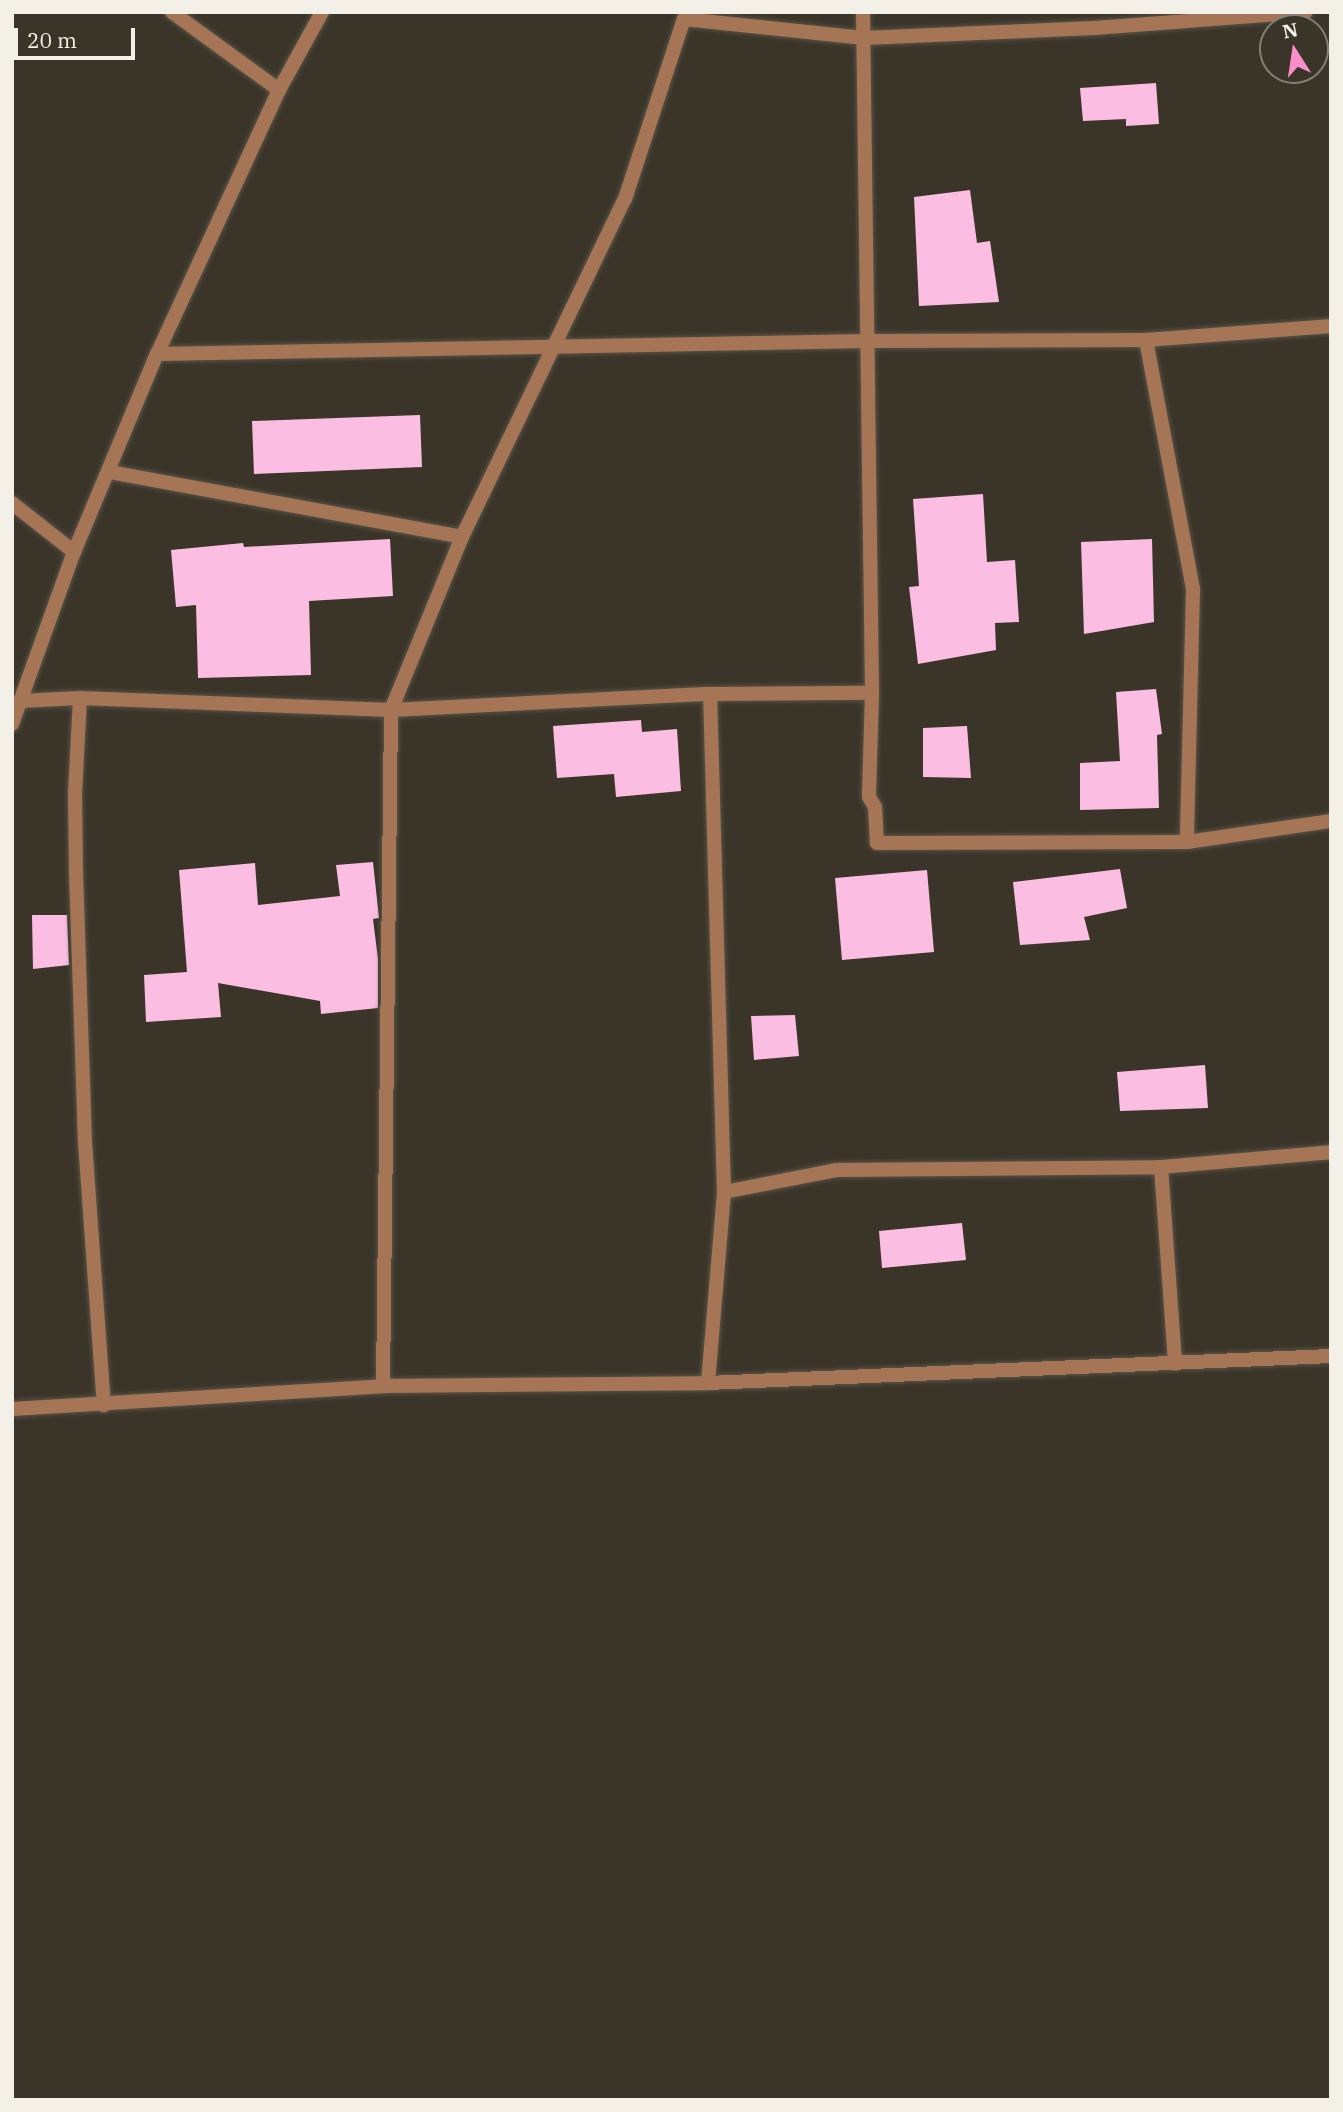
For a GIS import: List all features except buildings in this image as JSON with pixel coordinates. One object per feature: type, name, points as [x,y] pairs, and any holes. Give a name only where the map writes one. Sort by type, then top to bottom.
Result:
[{"type":"street","points":[[172,12],[279,90]]},
{"type":"street","points":[[12,724],[74,552],[157,354],[279,90],[322,12]]},
{"type":"street","points":[[863,12],[872,693],[869,797],[875,807],[877,844],[1187,842],[1331,821]]},
{"type":"street","points":[[383,1386],[391,710],[462,537],[625,199],[687,16],[864,38],[1094,28],[1305,12]]},
{"type":"street","points":[[157,354],[868,341],[1146,340],[1331,326]]},
{"type":"street","points":[[1146,340],[1193,589],[1187,842]]},
{"type":"street","points":[[109,472],[462,537]]},
{"type":"street","points":[[12,503],[74,552]]},
{"type":"street","points":[[20,701],[80,698],[391,710],[710,694],[872,693]]},
{"type":"street","points":[[708,1383],[724,1192],[710,694]]},
{"type":"street","points":[[80,698],[75,793],[85,1142],[104,1405]]},
{"type":"street","points":[[724,1192],[836,1170],[1161,1167],[1331,1152]]},
{"type":"street","points":[[1161,1167],[1175,1364]]},
{"type":"street","points":[[12,1409],[383,1386],[708,1383],[1331,1356]]}]
